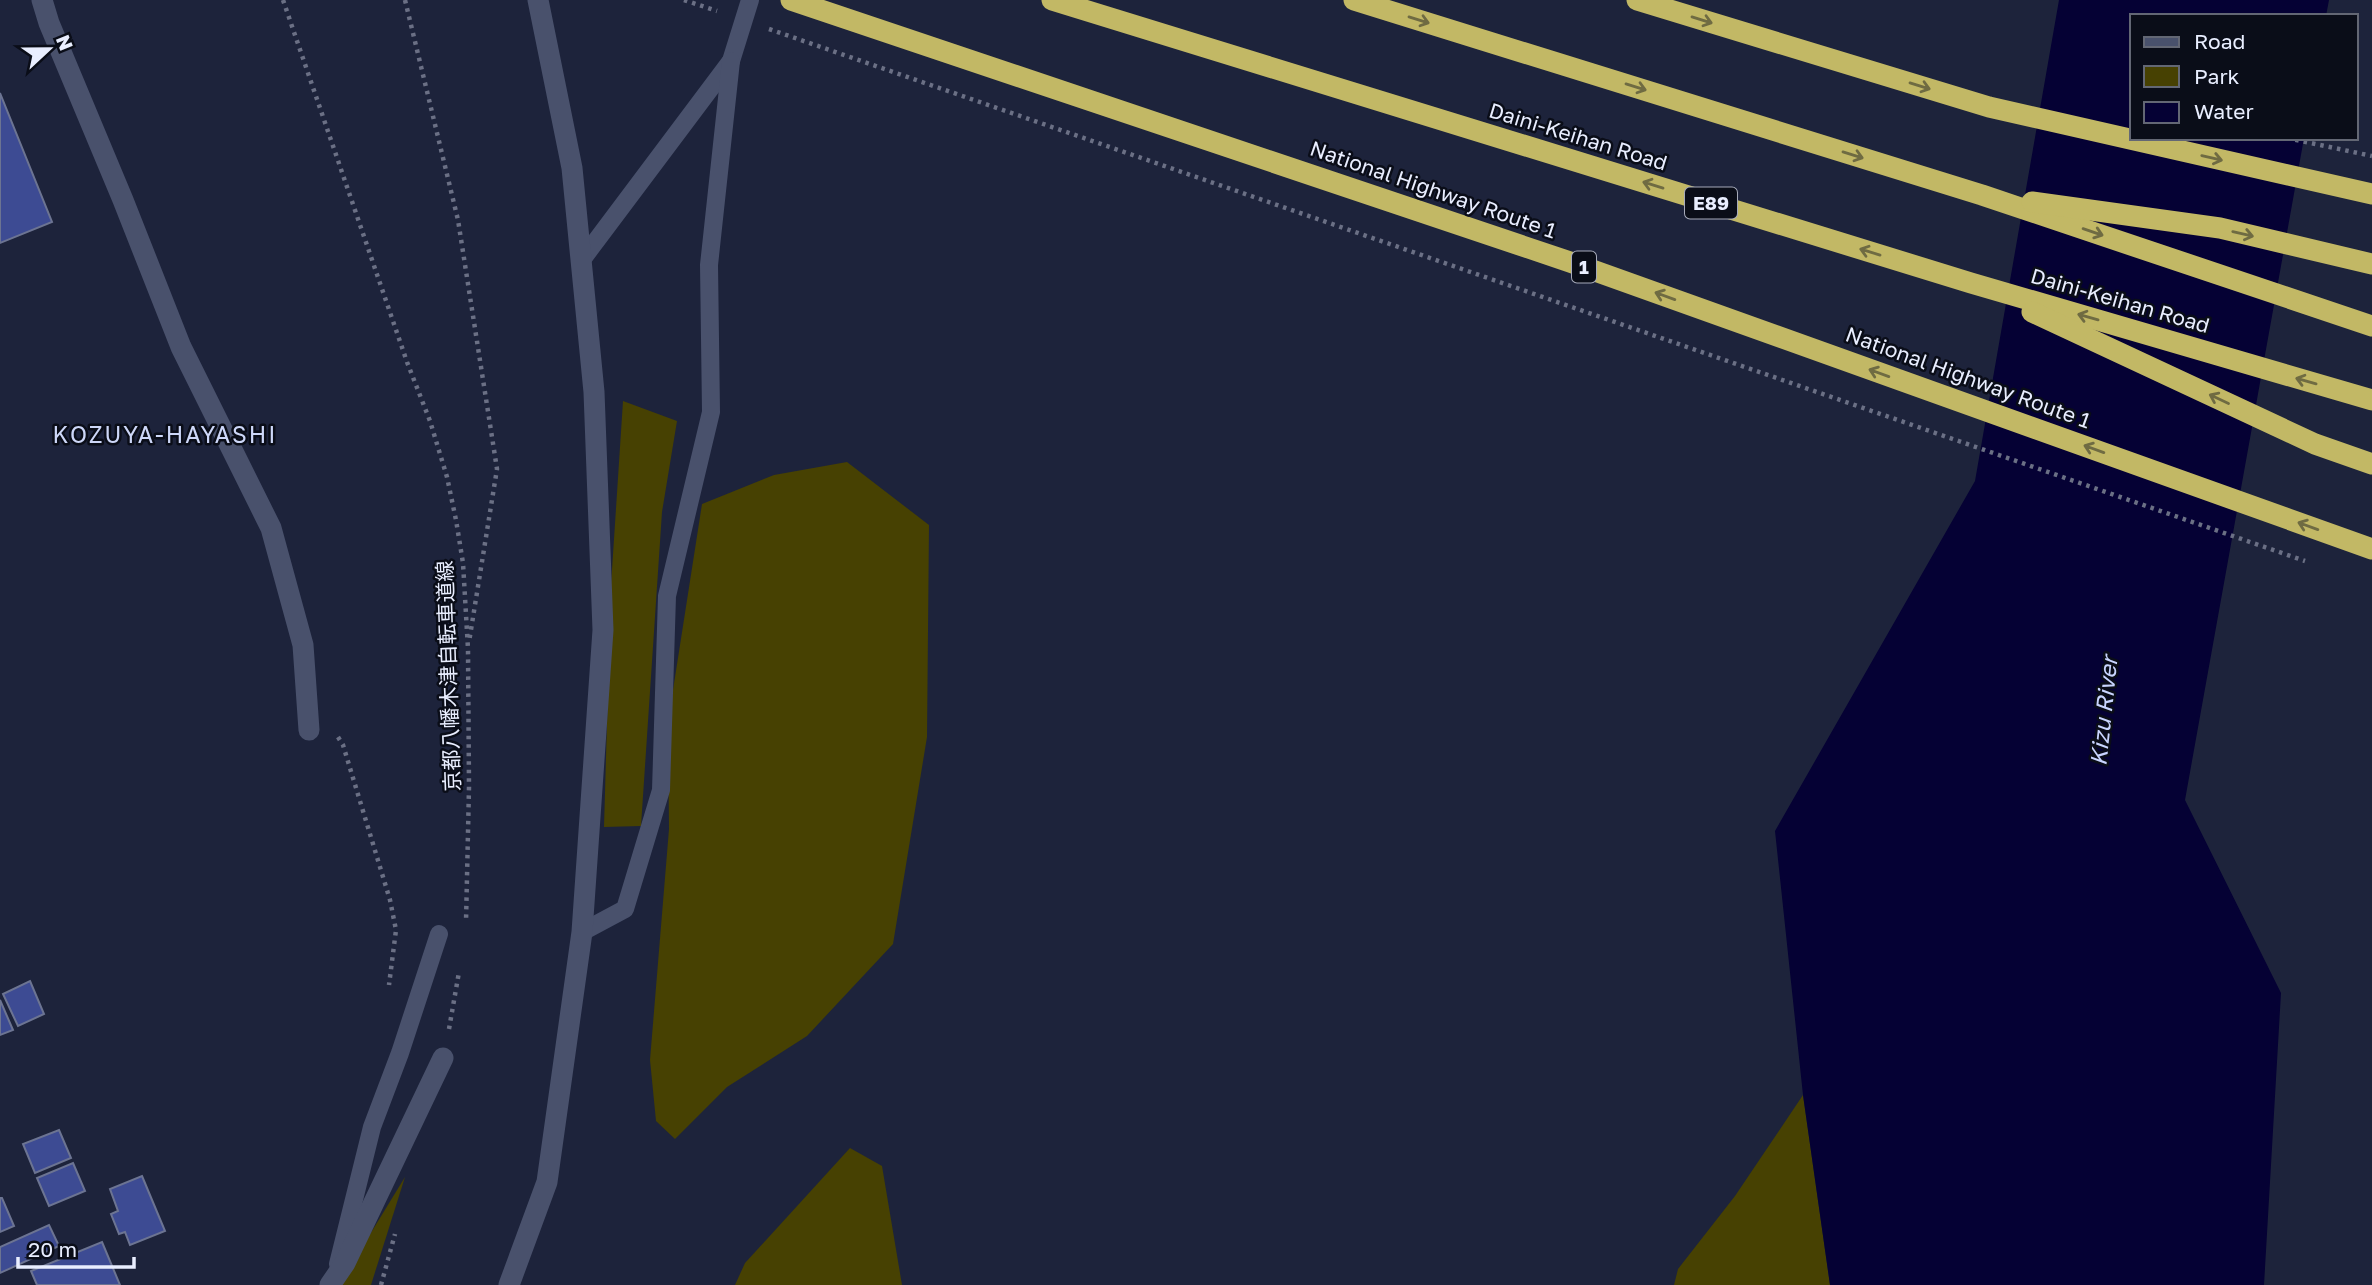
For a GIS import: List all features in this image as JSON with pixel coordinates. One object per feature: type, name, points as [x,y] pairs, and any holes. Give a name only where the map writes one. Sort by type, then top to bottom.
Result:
[{"type":"highway","name":"National Highway Route 1","points":[[791,0],[1583,266],[2372,549]]},
{"type":"highway","name":"Daini-Keihan Road","points":[[1052,0],[1971,283],[2372,400]]},
{"type":"highway","points":[[1354,0],[1982,195],[2372,326]]},
{"type":"highway","points":[[1637,0],[1989,107],[2130,139]]},
{"type":"highway","points":[[2134,140],[2372,194]]},
{"type":"highway","points":[[1982,195],[2220,228],[2372,264]]},
{"type":"highway","points":[[1971,283],[2315,444],[2372,464]]},
{"type":"street","points":[[42,0],[181,347],[271,528],[303,645],[309,730]]},
{"type":"street","points":[[509,1285],[547,1182],[582,932],[603,630],[594,392],[582,261],[572,168],[538,0]]},
{"type":"street","points":[[333,1283],[443,1058]]},
{"type":"lane","points":[[582,932],[625,909],[661,790],[667,596],[711,412],[709,265],[731,61],[751,0]]},
{"type":"lane","points":[[582,261],[731,61]]},
{"type":"lane","points":[[333,1283],[372,1127],[400,1053],[439,933]]},
{"type":"path","name":"京都八幡木津自転車道線","points":[[283,0],[407,362],[430,421],[447,477],[463,563],[468,649],[469,787],[465,926]]},
{"type":"path","points":[[405,0],[458,220],[497,469],[468,649]]},
{"type":"path","points":[[684,0],[724,14]]},
{"type":"path","points":[[763,27],[2306,561]]},
{"type":"path","points":[[2296,140],[2372,156]]},
{"type":"path","points":[[336,734],[343,745],[390,900],[396,930],[388,996]]},
{"type":"path","points":[[443,1058],[460,963]]},
{"type":"path","points":[[381,1285],[396,1232]]},
{"type":"green space","points":[[623,401],[677,421],[662,512],[641,826],[604,827],[611,585]]},
{"type":"green space","points":[[847,462],[929,525],[927,737],[893,944],[807,1036],[727,1087],[675,1139],[656,1121],[650,1060],[669,829],[668,722],[702,504],[774,475]]},
{"type":"green space","points":[[1803,1095],[1830,1285],[1674,1285],[1678,1269],[1735,1196]]},
{"type":"green space","points":[[850,1148],[882,1166],[902,1285],[735,1285],[745,1263]]},
{"type":"green space","points":[[405,1177],[371,1285],[339,1285]]},
{"type":"water","name":"Kizu River","points":[[2059,0],[2329,0],[2326,14],[2130,14],[2130,140],[2304,140],[2185,800],[2281,993],[2264,1285],[1830,1285],[1803,1095],[1775,831],[1975,481]]},
{"type":"building","points":[[0,93],[52,222],[0,243]]},
{"type":"building","points":[[30,981],[44,1014],[18,1026],[3,994]]},
{"type":"building","points":[[0,1000],[13,1030],[0,1035]]},
{"type":"building","points":[[59,1130],[71,1158],[35,1173],[23,1144]]},
{"type":"building","points":[[73,1163],[85,1191],[49,1206],[37,1178]]},
{"type":"building","points":[[142,1176],[165,1231],[130,1245],[125,1232],[119,1234],[111,1214],[118,1211],[110,1189]]},
{"type":"building","points":[[0,1198],[14,1226],[0,1232]]},
{"type":"building","points":[[49,1225],[59,1246],[0,1273],[0,1247]]},
{"type":"building","points":[[102,1242],[120,1285],[37,1285],[31,1271]]},
{"type":"district","name":"KOZUYA-HAYASHI","points":[[165,435]]}]
